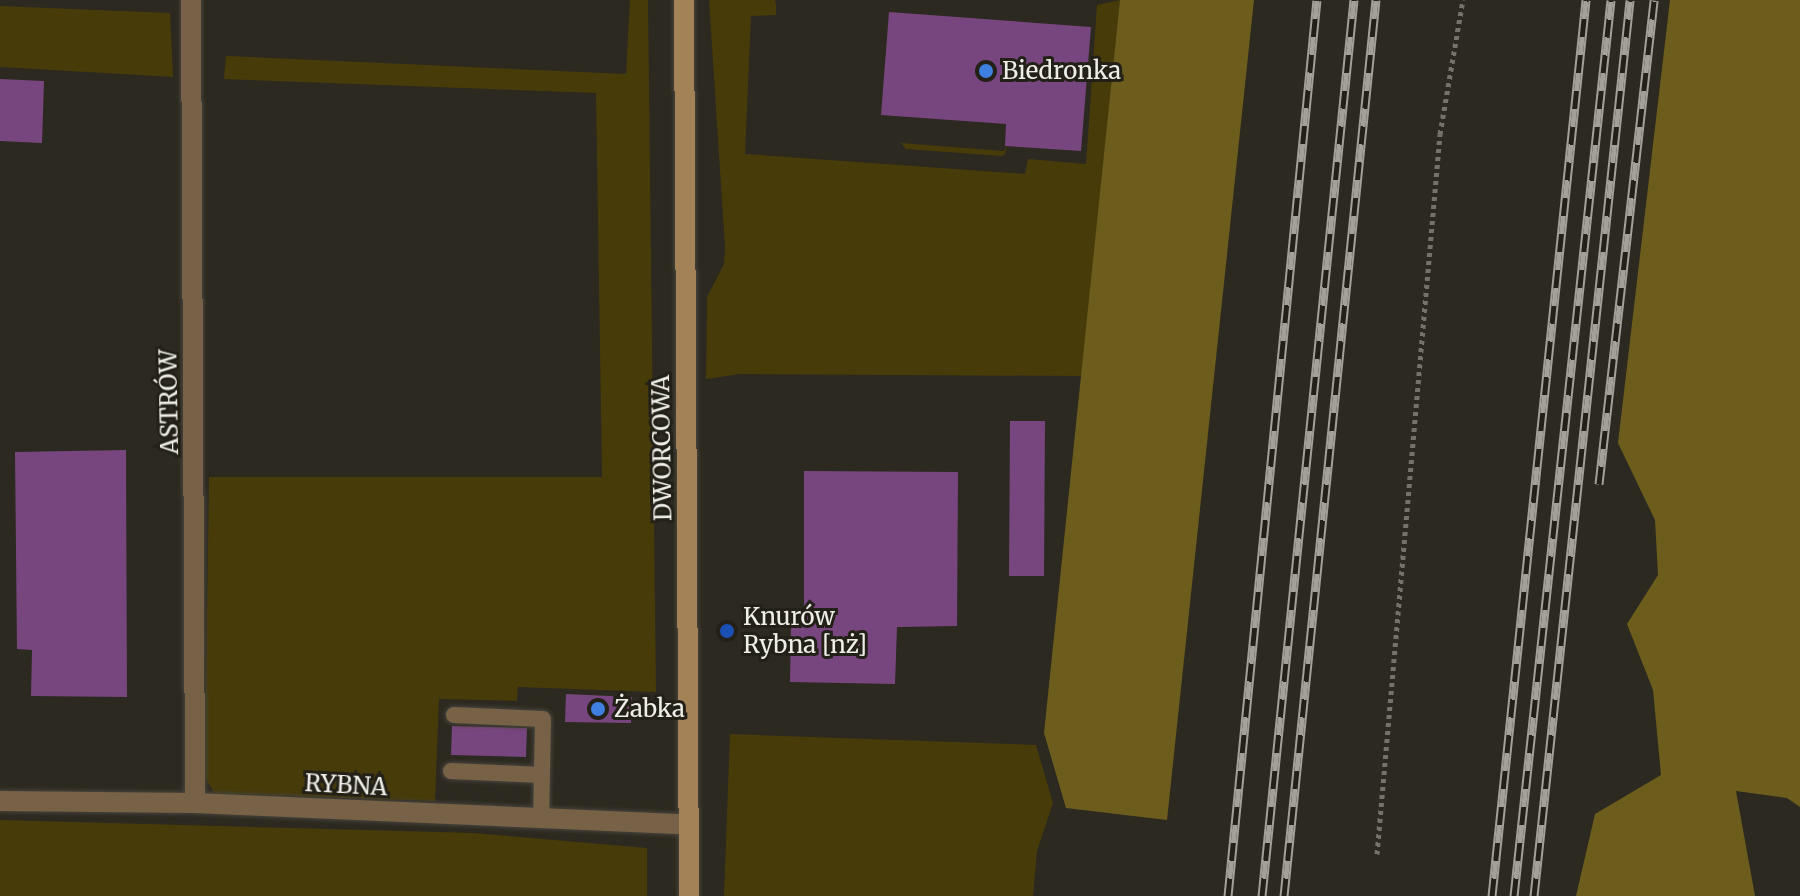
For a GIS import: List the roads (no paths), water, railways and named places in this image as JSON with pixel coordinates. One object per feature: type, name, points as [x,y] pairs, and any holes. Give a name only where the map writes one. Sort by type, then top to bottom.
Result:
[{"type":"main road","name":"DWORCOWA","points":[[684,0],[689,896]]},
{"type":"street","name":"ASTRÓW","points":[[191,0],[195,803]]},
{"type":"street","name":"RYBNA","points":[[0,801],[195,803],[689,825]]},
{"type":"lane","points":[[454,715],[543,719],[541,820]]},
{"type":"lane","points":[[451,771],[542,775]]},
{"type":"railway","points":[[1228,896],[1317,0]]},
{"type":"railway","points":[[1262,896],[1354,0]]},
{"type":"railway","points":[[1284,896],[1376,0]]},
{"type":"railway","points":[[1492,896],[1586,0]]},
{"type":"railway","points":[[1514,896],[1611,0]]},
{"type":"railway","points":[[1534,896],[1630,0]]},
{"type":"railway","points":[[1599,484],[1654,0]]},
{"type":"place","name":"Biedronka","points":[[986,71]]},
{"type":"place","name":"Knurów Rybna [nż]","points":[[727,631]]},
{"type":"place","name":"Żabka","points":[[598,709]]}]
